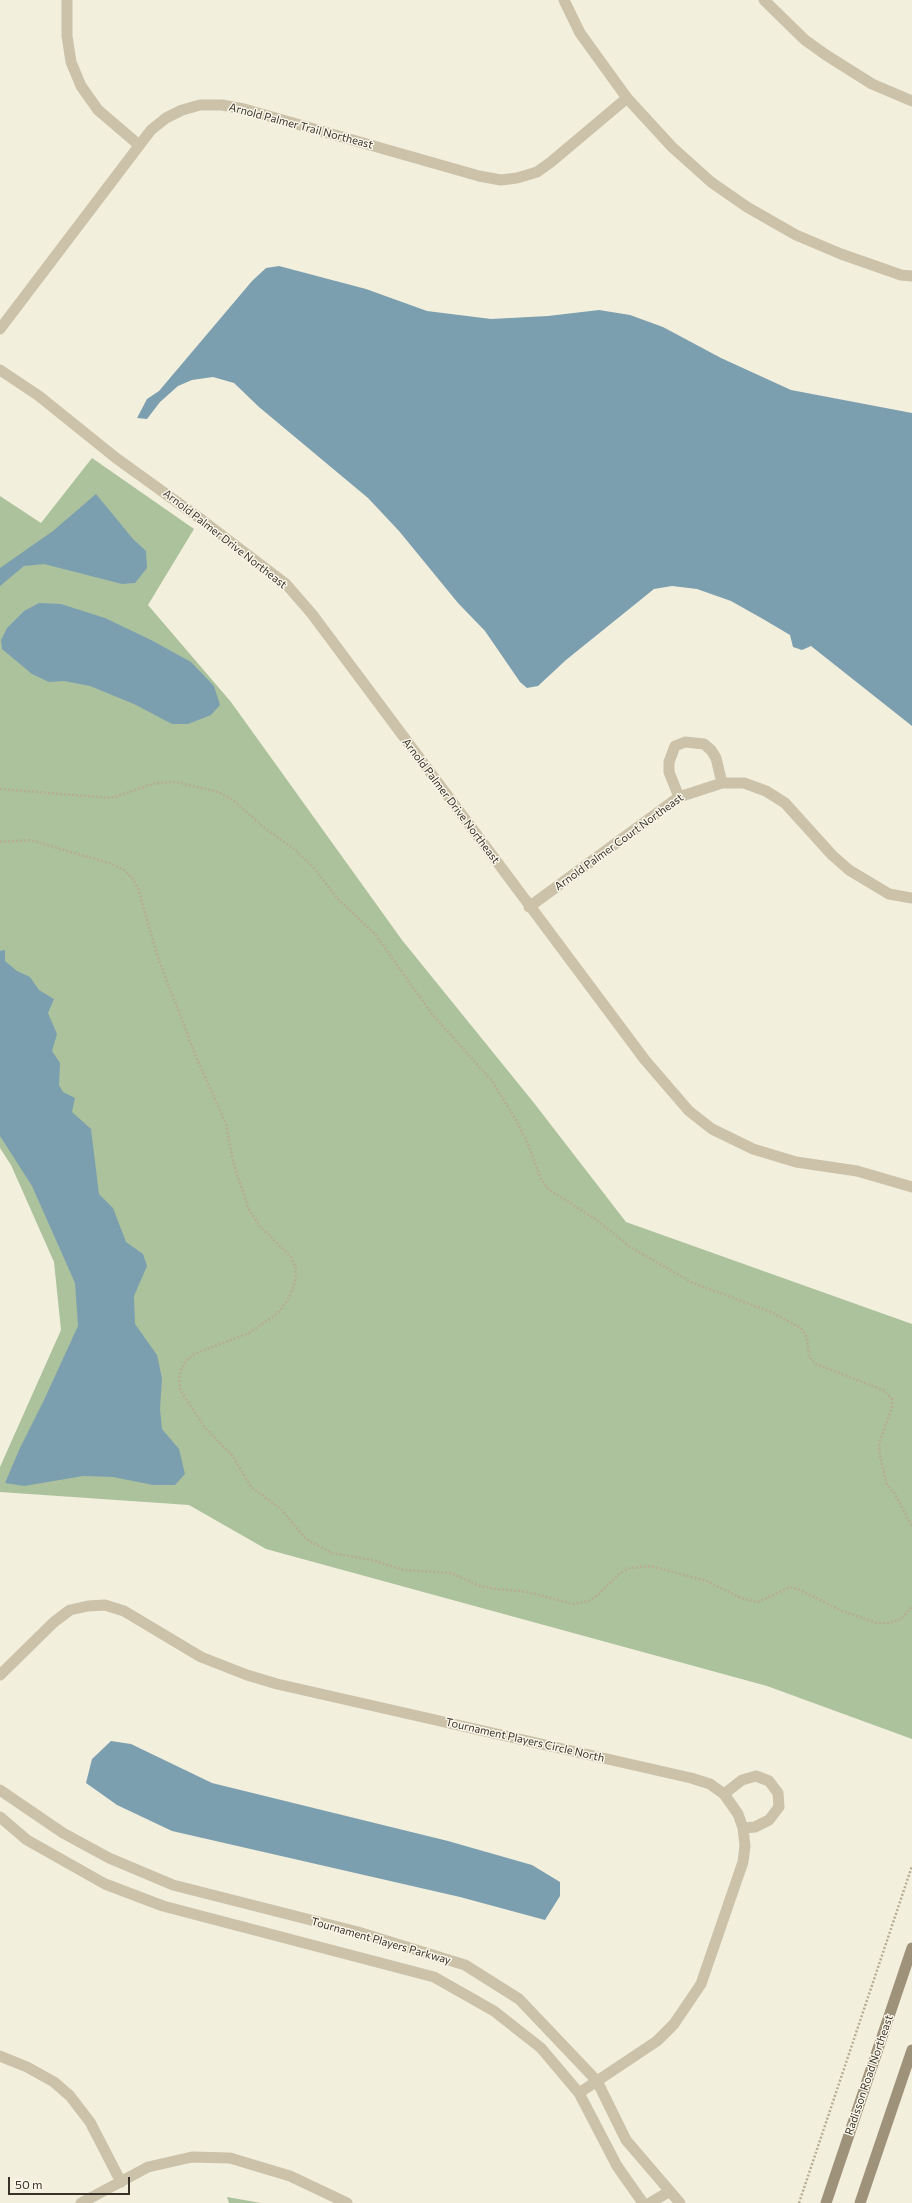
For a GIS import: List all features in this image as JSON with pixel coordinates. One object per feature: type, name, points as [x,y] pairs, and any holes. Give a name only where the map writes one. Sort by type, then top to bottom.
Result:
[{"type":"main road","name":"Radisson Road Northeast","points":[[826,2203],[912,1948]]},
{"type":"main road","points":[[860,2203],[912,2050]]},
{"type":"street","points":[[67,0],[67,36],[70,56],[81,86],[98,110],[140,145]]},
{"type":"street","points":[[564,0],[580,34],[627,98],[672,147],[712,182],[747,206],[796,235],[841,254],[901,275],[912,276]]},
{"type":"street","points":[[764,0],[805,40],[832,60],[872,84],[912,101]]},
{"type":"street","name":"Arnold Palmer Trail Northeast","points":[[0,328],[151,130],[166,118],[182,110],[200,105],[222,105],[252,111],[479,176],[501,180],[517,178],[537,172],[627,98]]},
{"type":"street","name":"Arnold Palmer Drive Northeast","points":[[0,370],[39,396],[116,458],[202,520],[286,584],[312,614],[645,1060],[689,1111],[712,1129],[752,1149],[796,1162],[857,1171],[912,1187]]},
{"type":"street","points":[[679,796],[669,772],[669,762],[675,746],[686,742],[704,744],[711,750],[716,758],[722,783]]},
{"type":"street","name":"Arnold Palmer Court Northeast","points":[[530,906],[679,796],[722,783],[744,783],[766,791],[785,803],[832,855],[849,870],[889,894],[912,898]]},
{"type":"street","name":"Tournament Players Circle North","points":[[0,1675],[54,1622],[70,1610],[88,1606],[105,1605],[124,1611],[201,1657],[247,1676],[285,1686],[691,1778],[710,1784],[724,1794],[738,1814],[743,1828],[745,1846],[743,1862],[701,1984],[674,2024],[657,2041],[579,2093]]},
{"type":"street","points":[[724,1794],[742,1780],[756,1776],[769,1781],[778,1793],[779,1807],[769,1820],[755,1827],[743,1828]]},
{"type":"street","name":"Tournament Players Parkway","points":[[0,1790],[63,1832],[110,1858],[173,1885],[358,1932],[465,1965],[519,1999],[597,2081],[626,2140],[680,2203]]},
{"type":"street","name":"Tournament Players Parkway","points":[[0,1817],[27,1840],[105,1884],[163,1906],[434,1977],[494,2011],[541,2048],[579,2093],[616,2166],[643,2203]]},
{"type":"street","points":[[0,2056],[27,2067],[47,2078],[70,2096],[90,2122],[121,2182]]},
{"type":"street","points":[[81,2203],[148,2167],[192,2156],[230,2158],[290,2176],[347,2203]]},
{"type":"street","points":[[650,2203],[670,2191]]},
{"type":"path","points":[[0,789],[111,798],[156,783],[176,782],[218,792],[233,800],[267,830],[293,848],[314,868],[338,900],[375,934],[432,1014],[492,1081],[516,1120],[528,1144],[541,1179],[548,1189],[597,1220],[630,1247],[694,1283],[771,1312],[801,1328],[807,1338],[809,1357],[816,1364],[884,1390],[892,1399],[892,1408],[888,1422],[881,1433],[879,1444],[880,1456],[887,1485],[895,1494],[912,1526]]},
{"type":"path","points":[[0,842],[30,840],[112,864],[124,870],[138,888],[158,958],[197,1059],[226,1124],[234,1165],[249,1210],[260,1226],[291,1257],[296,1269],[295,1282],[289,1298],[278,1313],[249,1333],[207,1347],[194,1354],[185,1362],[179,1375],[180,1390],[206,1429],[232,1455],[251,1487],[281,1509],[306,1539],[332,1553],[372,1560],[404,1570],[451,1573],[480,1586],[496,1590],[528,1592],[573,1604],[589,1601],[605,1589],[620,1573],[630,1568],[650,1566],[707,1581],[742,1598],[758,1602],[790,1587],[800,1590],[842,1611],[877,1623],[889,1623],[901,1619],[912,1606]]},
{"type":"path","points":[[799,2203],[912,1866]]},
{"type":"green space","points":[[92,458],[194,529],[148,605],[231,702],[402,940],[534,1103],[626,1222],[912,1324],[912,1739],[767,1686],[266,1549],[189,1505],[0,1492],[0,1467],[61,1330],[54,1262],[11,1165],[0,1148],[0,496],[41,523]]},
{"type":"green space","points":[[227,2197],[261,2203],[229,2203]]},
{"type":"water","points":[[279,266],[366,289],[427,311],[491,319],[548,316],[599,310],[630,315],[663,327],[721,358],[791,390],[912,413],[912,726],[811,646],[802,650],[793,647],[790,635],[731,601],[697,589],[672,586],[654,589],[566,660],[538,686],[527,688],[520,682],[485,631],[458,603],[399,531],[368,498],[259,407],[234,383],[213,377],[192,380],[178,386],[160,402],[147,419],[137,418],[147,399],[159,391],[252,281],[266,268]]},
{"type":"water","points":[[96,494],[133,539],[146,551],[147,568],[135,583],[122,584],[44,564],[24,566],[0,586],[0,568],[53,531]]},
{"type":"water","points":[[39,603],[61,604],[105,618],[153,641],[191,662],[214,686],[220,705],[211,715],[188,724],[172,724],[134,704],[90,686],[64,681],[49,682],[32,674],[2,649],[1,640],[7,628],[24,611]]},
{"type":"water","points":[[5,950],[5,961],[17,971],[30,977],[39,990],[54,999],[48,1013],[57,1034],[52,1051],[60,1063],[59,1085],[63,1092],[75,1098],[72,1112],[91,1129],[99,1194],[113,1208],[126,1242],[143,1254],[147,1266],[134,1296],[135,1324],[157,1355],[162,1378],[160,1409],[162,1429],[179,1449],[185,1474],[175,1485],[153,1485],[113,1477],[83,1476],[24,1486],[5,1483],[78,1326],[75,1283],[32,1186],[0,1136],[0,951]]},
{"type":"water","points":[[111,1741],[131,1744],[212,1783],[448,1841],[532,1865],[560,1882],[560,1896],[545,1920],[460,1897],[172,1831],[117,1805],[86,1783],[92,1759]]}]
